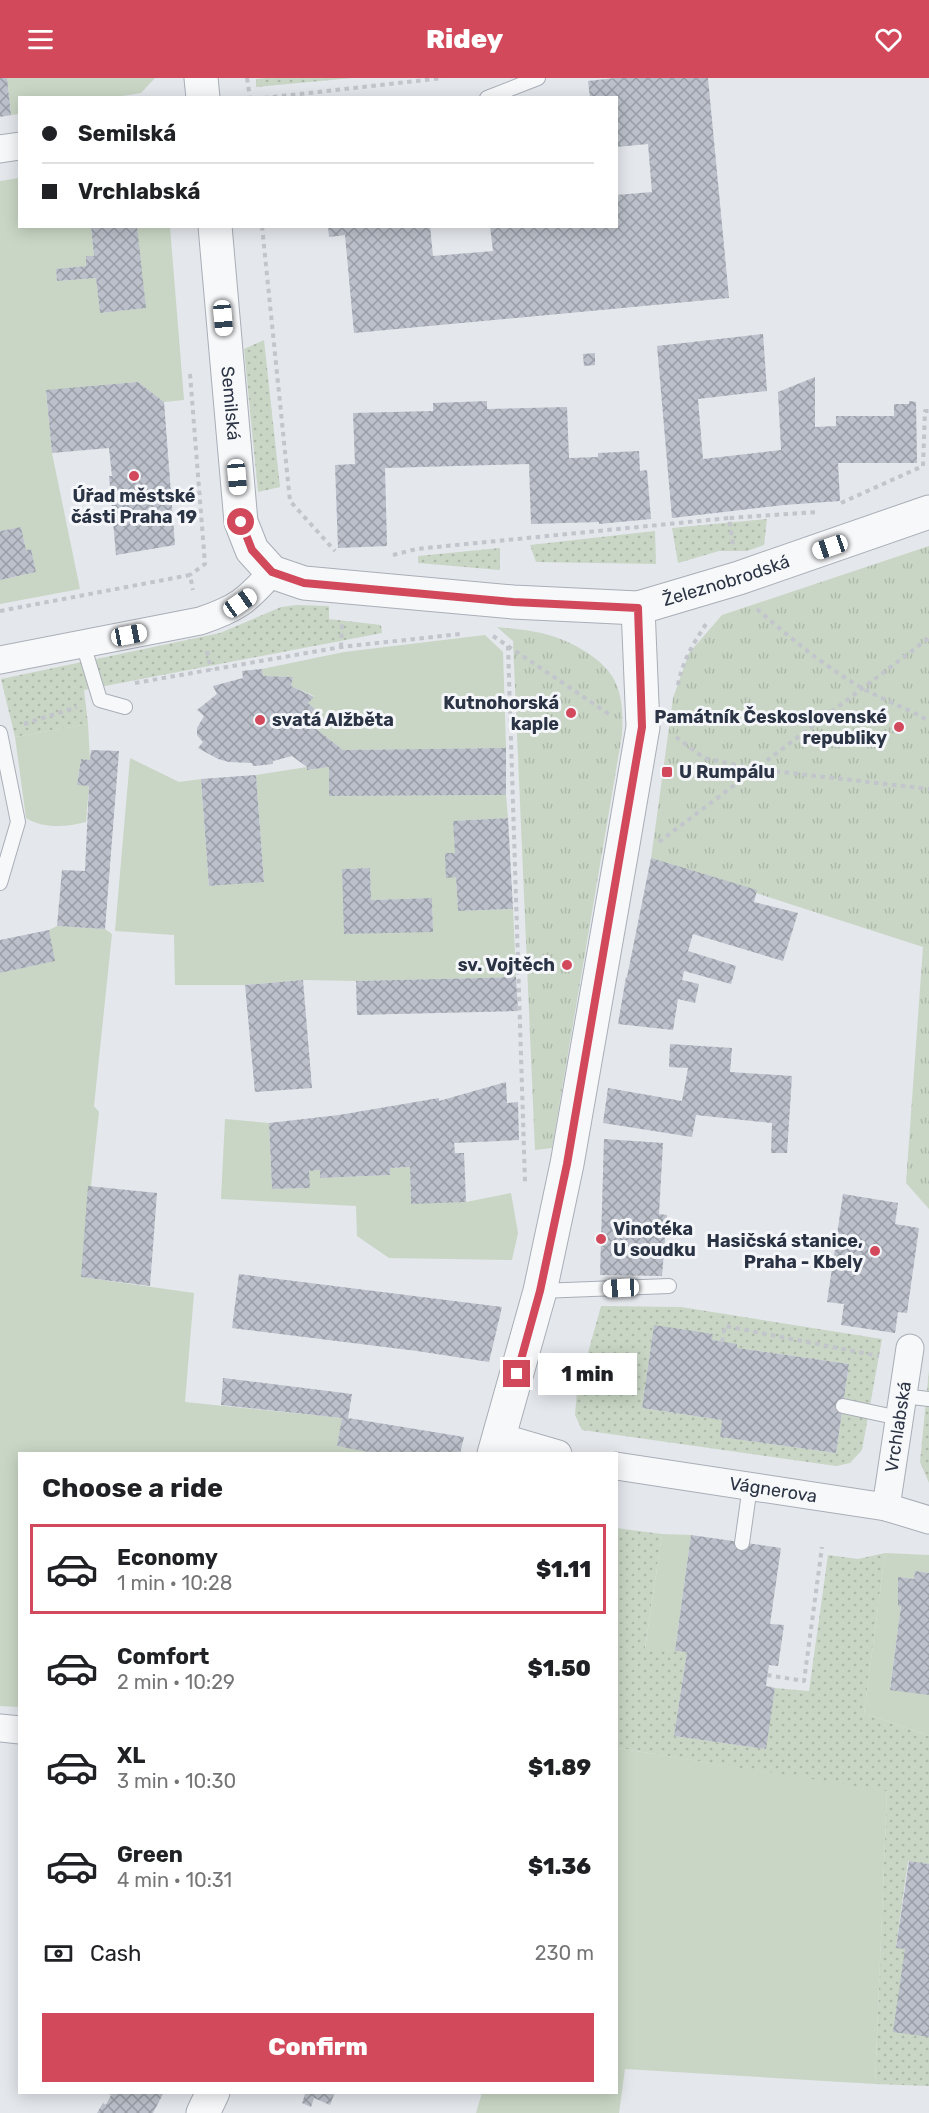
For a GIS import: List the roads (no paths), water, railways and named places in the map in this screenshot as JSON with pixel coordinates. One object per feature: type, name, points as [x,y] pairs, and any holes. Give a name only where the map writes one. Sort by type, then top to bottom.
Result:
[{"type":"street","points":[[201,78],[203,96]]},
{"type":"street","points":[[0,149],[18,146]]},
{"type":"street","name":"Semilská","points":[[214,228],[241,522],[252,550],[272,572]]},
{"type":"street","name":"Železnobrodská","points":[[272,572],[304,583],[343,588],[513,602],[638,608],[740,578],[929,512]]},
{"type":"street","points":[[0,660],[200,621],[228,612],[252,595],[272,572]]},
{"type":"street","points":[[544,1452],[497,1445],[540,1291],[567,1164],[642,727],[638,608]]},
{"type":"street","name":"Vrchlabská","points":[[886,1507],[910,1404],[910,1348]]},
{"type":"street","name":"Vágnerova","points":[[618,1466],[886,1507],[929,1520]]},
{"type":"street","points":[[0,1728],[18,1730]]},
{"type":"street","points":[[203,2113],[212,2094]]},
{"type":"lane","points":[[492,96],[538,78]]},
{"type":"lane","points":[[83,644],[100,700],[125,707]]},
{"type":"lane","points":[[0,734],[18,822],[0,883]]},
{"type":"lane","points":[[540,1291],[669,1286]]},
{"type":"lane","points":[[843,1406],[910,1404]]},
{"type":"lane","points":[[742,1543],[750,1486]]},
{"type":"place","name":"Úřad městské části Praha 19","points":[[134,476]]},
{"type":"place","name":"Kutnohorská kaple","points":[[571,713]]},
{"type":"place","name":"svatá Alžběta","points":[[260,720]]},
{"type":"place","name":"Památník Československé republiky","points":[[899,727]]},
{"type":"place","name":"U Rumpálu","points":[[667,772]]},
{"type":"place","name":"sv. Vojtěch","points":[[567,965]]},
{"type":"place","name":"Vinotéka U soudku","points":[[601,1239]]},
{"type":"place","name":"Hasičská stanice, Praha - Kbely","points":[[875,1251]]}]
